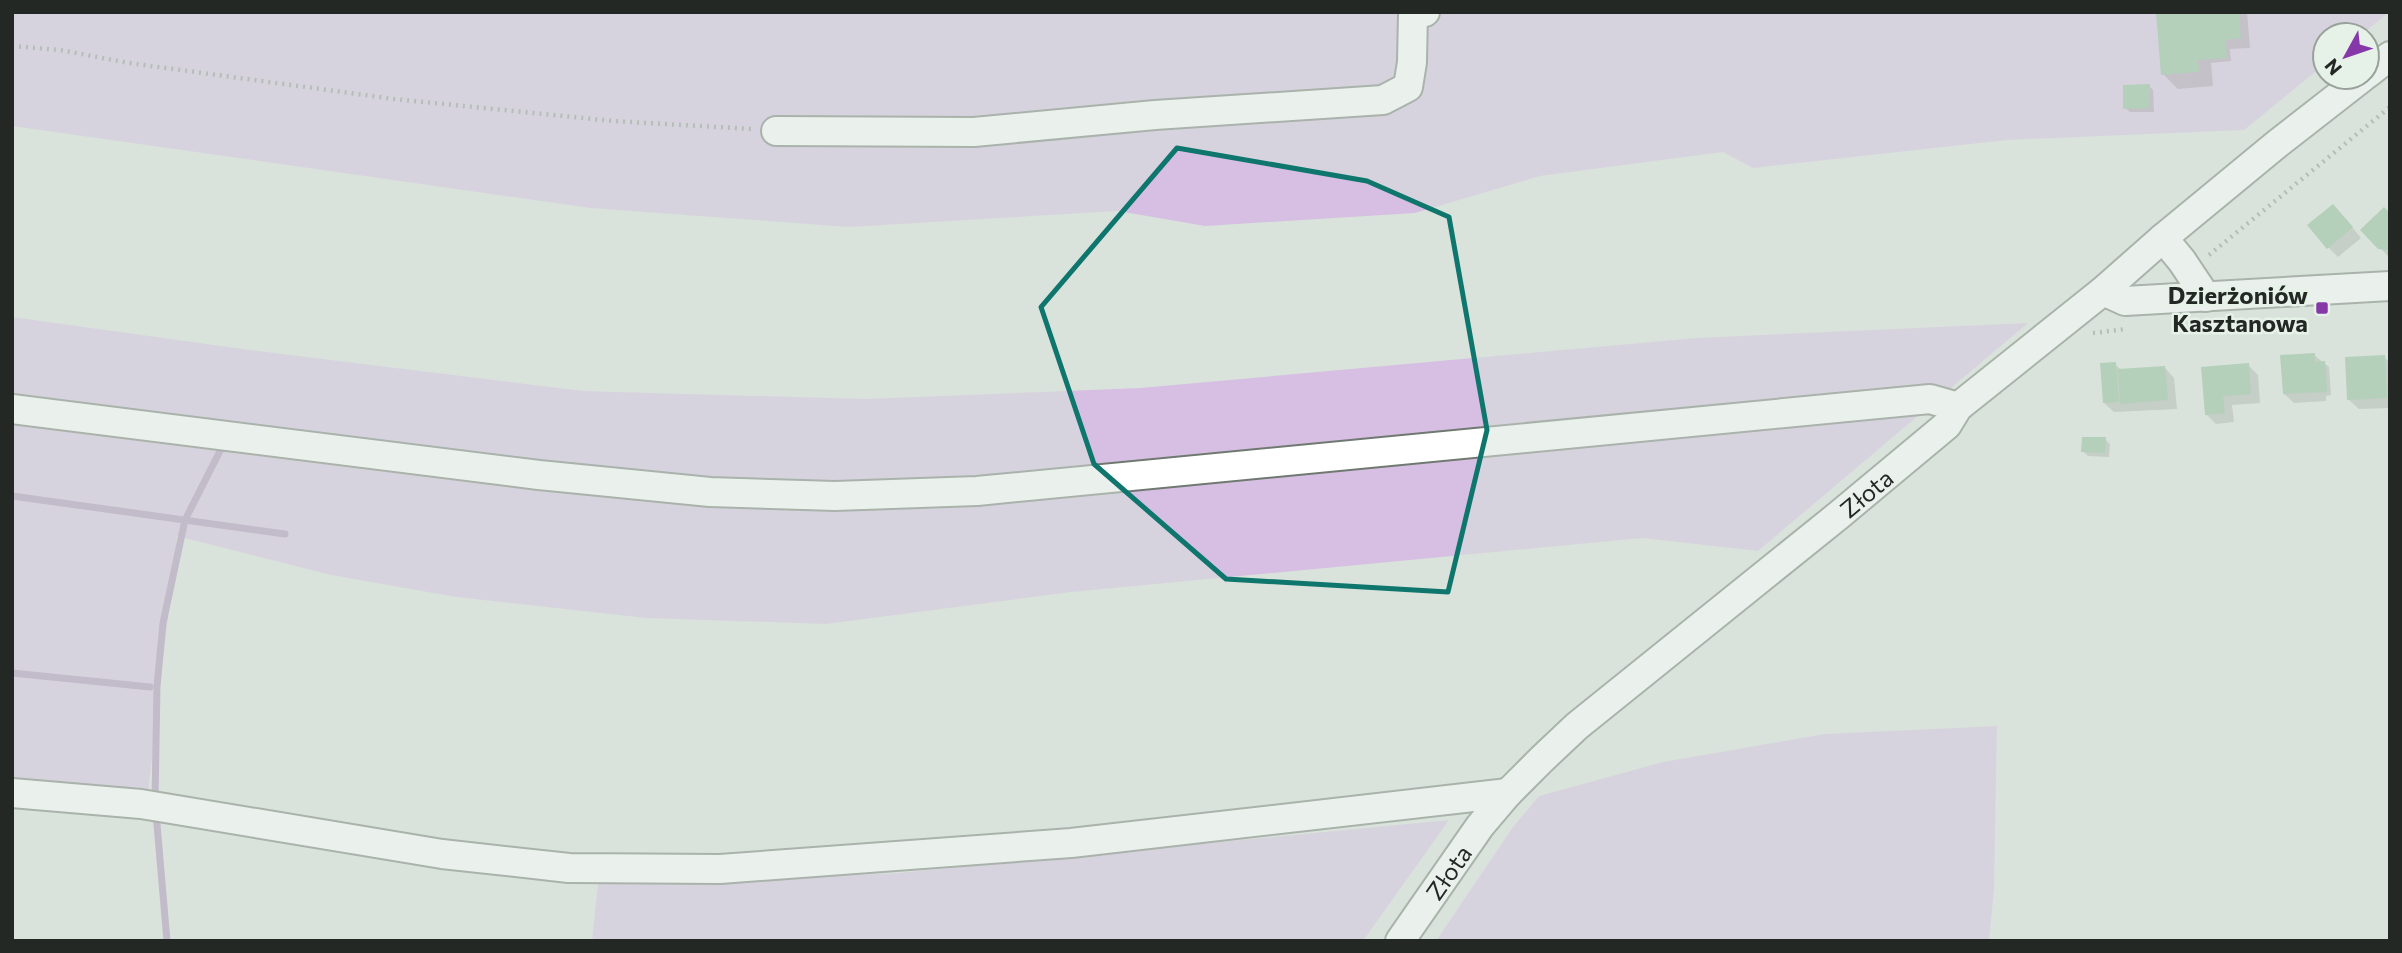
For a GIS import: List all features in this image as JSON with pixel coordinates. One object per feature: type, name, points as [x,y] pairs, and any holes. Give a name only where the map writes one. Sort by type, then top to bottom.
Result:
[{"type":"street","points":[[776,131],[974,132],[1155,115],[1383,100],[1408,86],[1412,62],[1413,13],[1425,12]]},
{"type":"street","name":"Złota","points":[[1400,941],[1480,826],[1508,793],[1577,726],[1839,515],[1947,425],[1958,407],[2346,91]]},
{"type":"street","points":[[2163,238],[2206,297]]},
{"type":"street","points":[[2103,291],[2125,300],[2390,286]]},
{"type":"street","points":[[12,408],[539,475],[710,492],[835,496],[977,491],[1930,398],[1958,407]]},
{"type":"street","points":[[12,793],[141,804],[442,854],[556,867],[720,869],[1071,843],[1508,793]]},
{"type":"path","points":[[12,46],[60,50],[129,63],[394,99],[613,121],[776,131]]},
{"type":"highlighted area","points":[[1177,148],[1367,181],[1449,217],[1487,430],[1448,592],[1226,579],[1094,464],[1041,307]]},
{"type":"shaded area","points":[[12,12],[2389,12],[2378,21],[2311,21],[2311,75],[2244,130],[2007,140],[1753,168],[1723,152],[1540,176],[1415,213],[1205,226],[1118,211],[849,227],[590,208],[12,126]]},
{"type":"shaded area","points":[[12,317],[250,350],[583,391],[865,399],[1140,388],[1696,338],[2028,323],[1758,551],[1642,538],[1071,592],[826,624],[646,618],[456,597],[331,575],[177,536],[148,793],[12,779]]},
{"type":"shaded area","points":[[1997,726],[1994,890],[1989,941],[1436,941],[1513,827],[1539,796],[1663,762],[1825,734]]},
{"type":"shaded area","points":[[1449,820],[1363,941],[592,941],[598,884],[688,883],[898,873]]},
{"type":"building","points":[[2156,12],[2239,12],[2241,38],[2226,40],[2227,58],[2198,60],[2199,72],[2161,75]]},
{"type":"building","points":[[2150,84],[2150,108],[2123,109],[2123,85]]},
{"type":"building","points":[[2333,204],[2353,227],[2327,249],[2307,225]]},
{"type":"building","points":[[2384,207],[2390,213],[2390,250],[2378,249],[2360,230]]},
{"type":"building","points":[[2315,353],[2315,362],[2325,361],[2327,392],[2283,394],[2280,355]]},
{"type":"building","points":[[2385,355],[2387,398],[2347,400],[2345,357]]},
{"type":"building","points":[[2116,362],[2119,402],[2103,403],[2100,363]]},
{"type":"building","points":[[2249,363],[2251,394],[2223,396],[2225,413],[2205,415],[2201,367]]},
{"type":"building","points":[[2165,366],[2168,400],[2120,404],[2118,369]]},
{"type":"building","points":[[2082,437],[2106,437],[2105,453],[2081,452]]},
{"type":"waterway","points":[[155,801],[157,686],[163,623],[185,520],[221,449]]},
{"type":"waterway","points":[[12,496],[285,534]]},
{"type":"waterway","points":[[12,673],[150,687]]},
{"type":"waterway","points":[[156,813],[167,941]]},
{"type":"place","name":"Dzierżoniów Kasztanowa","points":[[2322,308]]}]
